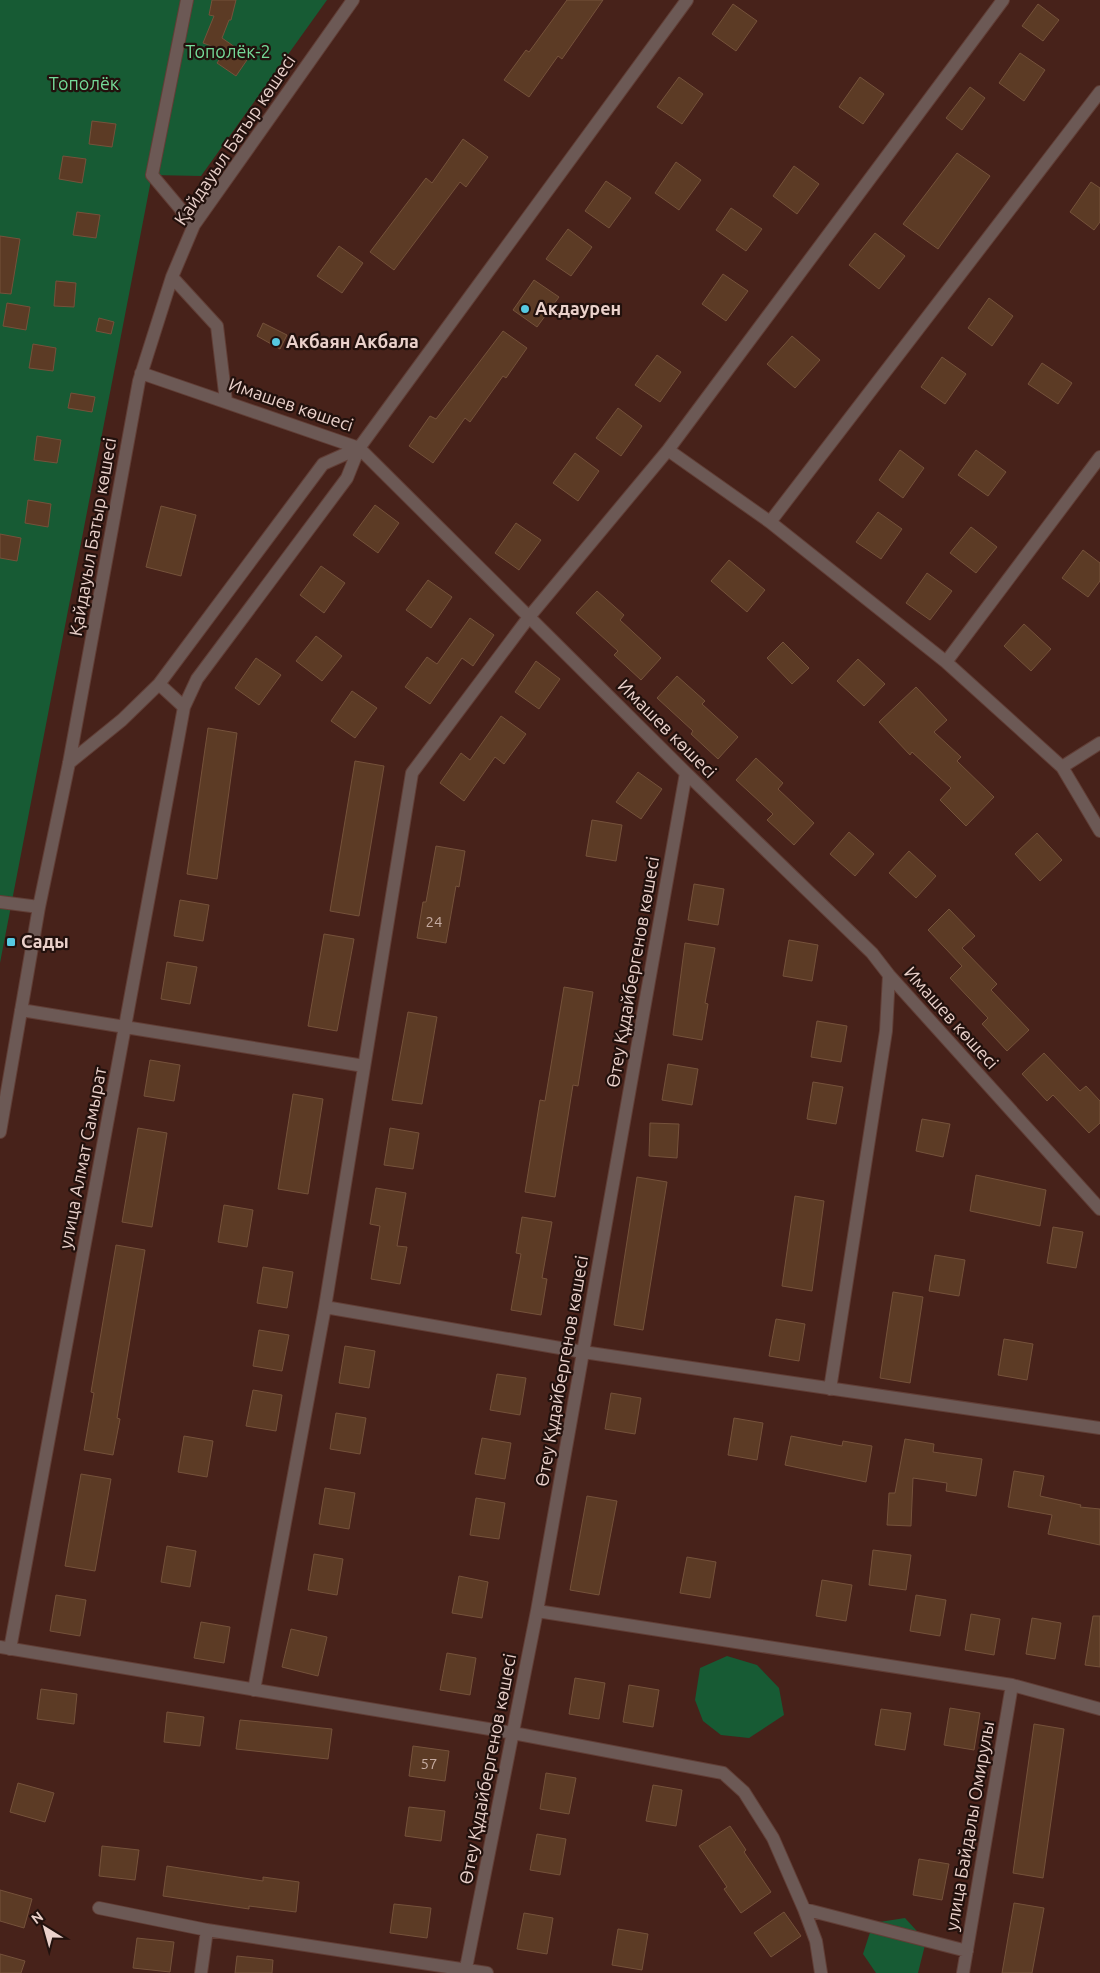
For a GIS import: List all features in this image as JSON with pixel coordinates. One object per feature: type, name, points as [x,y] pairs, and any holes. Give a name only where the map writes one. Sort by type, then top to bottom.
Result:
[{"type":"street","points":[[187,0],[152,175],[194,225]]},
{"type":"street","name":"Қайдауыл Батыр көшесі","points":[[0,1132],[39,907],[69,763],[141,373],[172,277],[194,225],[353,0]]},
{"type":"street","name":"улица Алмат Самырат","points":[[5,1648],[126,1027],[184,707],[197,678],[347,478],[359,448],[687,0]]},
{"type":"street","points":[[254,1690],[325,1307],[412,773],[529,617],[668,450],[1003,0]]},
{"type":"street","points":[[770,522],[1100,92]]},
{"type":"street","points":[[172,277],[217,326],[226,401]]},
{"type":"street","name":"Имашев көшесі","points":[[141,373],[359,448],[686,773],[872,952],[889,975],[1100,1209]]},
{"type":"street","points":[[69,763],[122,720],[159,684],[323,464],[359,448]]},
{"type":"street","points":[[668,450],[770,522],[946,662],[1062,768],[1100,831]]},
{"type":"street","points":[[946,662],[1100,457]]},
{"type":"street","points":[[159,684],[184,707]]},
{"type":"street","points":[[1062,768],[1100,743]]},
{"type":"street","name":"Өтеу Құдайбергенов көшесі","points":[[465,1971],[537,1611],[686,773]]},
{"type":"street","points":[[0,902],[39,907]]},
{"type":"street","points":[[830,1389],[886,1031],[889,975]]},
{"type":"street","points":[[21,1010],[364,1066]]},
{"type":"street","points":[[325,1307],[583,1352],[1100,1428]]},
{"type":"street","points":[[537,1611],[1012,1685],[1100,1710]]},
{"type":"street","points":[[5,1648],[513,1733],[724,1773],[744,1792],[772,1838],[804,1909],[816,1941],[821,1973]]},
{"type":"street","name":"улица Байдалы Омирулы","points":[[963,1973],[1012,1685]]},
{"type":"street","points":[[99,1908],[208,1930],[487,1973]]},
{"type":"street","points":[[804,1909],[967,1951]]},
{"type":"street","points":[[201,1973],[208,1930]]},
{"type":"green space","name":"Тополёк","points":[[0,0],[327,0],[201,176],[152,175],[0,963]]},
{"type":"green space","points":[[727,1656],[757,1665],[779,1688],[784,1715],[749,1738],[721,1735],[703,1721],[695,1700],[700,1668]]},
{"type":"green space","points":[[905,1918],[926,1941],[918,1973],[876,1973],[863,1954],[873,1923]]},
{"type":"building","points":[[212,0],[236,0],[231,20],[229,20],[222,38],[249,57],[236,76],[217,63],[225,51],[203,43],[214,16],[209,15]]},
{"type":"building","points":[[567,0],[603,0],[562,59],[558,56],[529,97],[504,80],[526,50],[529,52]]},
{"type":"building","points":[[733,4],[757,21],[736,51],[712,34]]},
{"type":"building","points":[[1038,4],[1059,20],[1043,41],[1022,26]]},
{"type":"building","points":[[1020,53],[1045,70],[1024,101],[999,83]]},
{"type":"building","points":[[679,77],[703,94],[682,124],[657,107]]},
{"type":"building","points":[[860,77],[884,94],[863,124],[839,107]]},
{"type":"building","points":[[970,87],[985,98],[962,130],[946,118]]},
{"type":"building","points":[[92,121],[116,124],[112,147],[89,144]]},
{"type":"building","points":[[463,139],[488,157],[466,187],[460,182],[394,270],[370,252],[426,178],[432,183]]},
{"type":"building","points":[[957,153],[990,176],[938,249],[903,224]]},
{"type":"building","points":[[63,156],[86,159],[82,183],[59,179]]},
{"type":"building","points":[[676,162],[701,180],[679,210],[655,193]]},
{"type":"building","points":[[794,166],[819,184],[797,214],[773,196]]},
{"type":"building","points":[[606,181],[631,198],[609,228],[585,211]]},
{"type":"building","points":[[1091,182],[1100,188],[1100,222],[1094,230],[1070,212]]},
{"type":"building","points":[[731,208],[762,229],[746,251],[716,230]]},
{"type":"building","points":[[77,212],[100,215],[96,238],[73,235]]},
{"type":"building","points":[[568,229],[592,247],[571,276],[546,259]]},
{"type":"building","points":[[875,233],[905,256],[879,289],[849,265]]},
{"type":"building","points":[[0,236],[20,239],[11,294],[0,293]]},
{"type":"building","points":[[339,246],[363,263],[342,293],[317,276]]},
{"type":"building","points":[[723,274],[748,291],[726,321],[702,304]]},
{"type":"building","points":[[534,280],[559,297],[537,327],[513,310]]},
{"type":"building","points":[[56,281],[76,283],[74,307],[54,306]]},
{"type":"building","points":[[989,298],[1013,316],[992,346],[968,328]]},
{"type":"building","points":[[7,303],[30,307],[26,330],[3,326]]},
{"type":"building","points":[[99,318],[114,322],[111,334],[96,331]]},
{"type":"building","name":"Акбаян Акбала","points":[[263,323],[287,335],[280,349],[257,336]]},
{"type":"building","points":[[503,331],[527,348],[506,378],[503,376],[470,422],[465,418],[433,463],[409,446],[430,416],[436,419]]},
{"type":"building","points":[[792,336],[820,360],[795,388],[767,364]]},
{"type":"building","points":[[33,344],[56,348],[53,371],[29,368]]},
{"type":"building","points":[[657,355],[681,372],[660,402],[635,385]]},
{"type":"building","points":[[942,357],[966,374],[945,404],[921,387]]},
{"type":"building","points":[[1042,363],[1072,383],[1058,404],[1028,384]]},
{"type":"building","points":[[71,393],[95,397],[92,412],[68,408]]},
{"type":"building","points":[[618,408],[642,426],[621,456],[596,438]]},
{"type":"building","points":[[37,436],[61,440],[57,463],[34,460]]},
{"type":"building","points":[[900,450],[924,468],[903,498],[879,480]]},
{"type":"building","points":[[976,450],[1006,472],[988,496],[958,475]]},
{"type":"building","points":[[575,453],[599,471],[578,501],[553,483]]},
{"type":"building","points":[[28,500],[51,504],[48,527],[25,523]]},
{"type":"building","points":[[375,505],[399,523],[378,553],[353,535]]},
{"type":"building","points":[[161,506],[196,515],[181,576],[146,567]]},
{"type":"building","points":[[878,512],[902,529],[881,559],[856,542]]},
{"type":"building","points":[[516,523],[541,540],[519,570],[495,553]]},
{"type":"building","points":[[971,527],[997,547],[976,573],[950,553]]},
{"type":"building","points":[[0,534],[21,538],[17,561],[0,558]]},
{"type":"building","points":[[1083,550],[1100,563],[1100,581],[1088,597],[1062,578]]},
{"type":"building","points":[[729,560],[765,590],[747,612],[711,581]]},
{"type":"building","points":[[321,566],[345,583],[324,613],[300,595]]},
{"type":"building","points":[[927,573],[952,591],[930,620],[906,603]]},
{"type":"building","points":[[428,580],[452,597],[431,628],[406,610]]},
{"type":"building","points":[[597,591],[624,615],[620,620],[661,658],[641,680],[614,655],[618,651],[576,613]]},
{"type":"building","points":[[470,618],[494,635],[473,666],[462,658],[430,704],[405,687],[427,657],[437,664]]},
{"type":"building","points":[[1024,624],[1051,649],[1031,671],[1004,646]]},
{"type":"building","points":[[316,636],[342,656],[322,681],[296,661]]},
{"type":"building","points":[[783,642],[809,668],[792,684],[767,658]]},
{"type":"building","points":[[256,658],[281,675],[259,705],[235,688]]},
{"type":"building","points":[[858,659],[885,684],[864,706],[837,681]]},
{"type":"building","points":[[536,661],[560,679],[539,709],[515,692]]},
{"type":"building","points":[[677,676],[705,701],[702,704],[738,737],[718,759],[691,734],[693,731],[657,698]]},
{"type":"building","points":[[916,687],[947,720],[934,732],[961,757],[957,761],[994,797],[966,826],[940,800],[951,788],[912,752],[910,755],[879,722]]},
{"type":"building","points":[[352,691],[377,708],[355,738],[331,721]]},
{"type":"building","points":[[501,716],[526,734],[504,764],[495,757],[464,801],[440,783],[461,753],[470,760]]},
{"type":"building","points":[[208,728],[237,733],[217,879],[187,874]]},
{"type":"building","points":[[756,758],[783,783],[778,789],[814,823],[794,845],[767,820],[773,814],[736,780]]},
{"type":"building","points":[[355,761],[384,766],[359,916],[330,911]]},
{"type":"building","points":[[638,772],[662,789],[641,819],[616,802]]},
{"type":"building","points":[[592,820],[622,825],[616,861],[586,856]]},
{"type":"building","points":[[849,832],[874,854],[855,876],[830,854]]},
{"type":"building","points":[[1037,833],[1062,860],[1040,881],[1015,854]]},
{"type":"building","points":[[436,846],[465,851],[459,887],[456,886],[446,943],[417,938],[423,902],[426,902]]},
{"type":"building","points":[[909,851],[936,876],[916,898],[889,873]]},
{"type":"building","points":[[694,884],[724,889],[718,925],[688,920]]},
{"type":"building","points":[[180,900],[209,905],[203,941],[174,936]]},
{"type":"building","points":[[949,909],[975,936],[962,948],[997,984],[991,990],[1029,1030],[1007,1051],[982,1024],[988,1018],[950,978],[962,966],[928,930]]},
{"type":"building","points":[[324,934],[354,939],[337,1031],[308,1026]]},
{"type":"building","points":[[789,940],[818,945],[812,981],[783,976]]},
{"type":"building","points":[[685,943],[715,948],[705,1003],[708,1004],[702,1040],[673,1035]]},
{"type":"building","points":[[167,962],[197,967],[190,1004],[161,999]]},
{"type":"building","points":[[564,987],[593,992],[578,1086],[573,1085],[555,1197],[525,1192],[540,1100],[545,1101]]},
{"type":"building","points":[[408,1012],[437,1017],[422,1104],[392,1100]]},
{"type":"building","points":[[817,1021],[847,1026],[841,1062],[811,1057]]},
{"type":"building","points":[[1044,1053],[1080,1091],[1086,1086],[1100,1101],[1100,1123],[1089,1133],[1053,1095],[1047,1101],[1022,1074]]},
{"type":"building","points":[[150,1060],[180,1065],[174,1101],[144,1096]]},
{"type":"building","points":[[668,1064],[698,1069],[692,1105],[662,1100]]},
{"type":"building","points":[[813,1082],[843,1087],[836,1124],[807,1119]]},
{"type":"building","points":[[293,1094],[323,1099],[308,1194],[278,1189]]},
{"type":"building","points":[[922,1119],[950,1124],[943,1157],[916,1151]]},
{"type":"building","points":[[650,1123],[679,1124],[677,1158],[649,1156]]},
{"type":"building","points":[[138,1128],[167,1133],[152,1227],[122,1222]]},
{"type":"building","points":[[390,1128],[419,1133],[413,1169],[384,1165]]},
{"type":"building","points":[[976,1175],[1046,1190],[1040,1226],[970,1211]]},
{"type":"building","points":[[637,1177],[667,1182],[643,1330],[614,1325]]},
{"type":"building","points":[[376,1188],[406,1193],[397,1246],[407,1247],[400,1284],[371,1279],[380,1226],[370,1224]]},
{"type":"building","points":[[795,1196],[824,1201],[812,1291],[782,1286]]},
{"type":"building","points":[[224,1205],[253,1210],[247,1247],[218,1242]]},
{"type":"building","points":[[522,1217],[552,1222],[542,1278],[547,1279],[541,1315],[511,1310],[521,1254],[516,1253]]},
{"type":"building","points":[[1053,1227],[1083,1232],[1076,1268],[1047,1263]]},
{"type":"building","points":[[116,1245],[145,1250],[117,1418],[120,1419],[113,1455],[84,1450],[94,1393],[91,1392]]},
{"type":"building","points":[[935,1255],[965,1260],[959,1296],[929,1291]]},
{"type":"building","points":[[263,1267],[293,1272],[287,1308],[257,1303]]},
{"type":"building","points":[[893,1292],[923,1297],[910,1383],[880,1378]]},
{"type":"building","points":[[776,1319],[805,1324],[799,1361],[769,1356]]},
{"type":"building","points":[[259,1330],[289,1335],[282,1371],[253,1366]]},
{"type":"building","points":[[1004,1339],[1033,1344],[1027,1380],[998,1375]]},
{"type":"building","points":[[345,1346],[375,1351],[369,1388],[339,1383]]},
{"type":"building","points":[[497,1374],[526,1378],[520,1415],[490,1410]]},
{"type":"building","points":[[253,1390],[282,1395],[276,1431],[246,1426]]},
{"type":"building","points":[[611,1393],[641,1398],[635,1434],[605,1429]]},
{"type":"building","points":[[336,1413],[366,1418],[360,1454],[330,1449]]},
{"type":"building","points":[[734,1418],[763,1423],[757,1460],[728,1455]]},
{"type":"building","points":[[184,1436],[213,1441],[207,1477],[178,1472]]},
{"type":"building","points":[[791,1436],[842,1446],[843,1441],[872,1446],[866,1482],[785,1465]]},
{"type":"building","points":[[482,1438],[511,1443],[505,1479],[475,1474]]},
{"type":"building","points":[[905,1439],[934,1444],[933,1452],[982,1459],[976,1496],[946,1491],[947,1483],[913,1478],[911,1526],[887,1525],[889,1493],[895,1493]]},
{"type":"building","points":[[1014,1471],[1044,1476],[1040,1496],[1081,1505],[1080,1507],[1100,1509],[1100,1545],[1048,1534],[1052,1515],[1008,1507]]},
{"type":"building","points":[[81,1474],[111,1479],[95,1571],[65,1566]]},
{"type":"building","points":[[325,1488],[355,1493],[349,1529],[319,1524]]},
{"type":"building","points":[[587,1496],[617,1501],[599,1595],[570,1590]]},
{"type":"building","points":[[476,1498],[505,1503],[499,1539],[470,1535]]},
{"type":"building","points":[[167,1546],[196,1551],[190,1587],[161,1582]]},
{"type":"building","points":[[873,1550],[911,1555],[906,1590],[869,1585]]},
{"type":"building","points":[[314,1554],[343,1559],[337,1595],[308,1590]]},
{"type":"building","points":[[687,1557],[716,1562],[710,1598],[680,1593]]},
{"type":"building","points":[[459,1576],[488,1582],[482,1618],[452,1613]]},
{"type":"building","points":[[822,1580],[852,1585],[846,1621],[816,1616]]},
{"type":"building","points":[[56,1595],[86,1600],[80,1636],[50,1631]]},
{"type":"building","points":[[916,1595],[946,1600],[940,1636],[910,1631]]},
{"type":"building","points":[[971,1614],[1000,1619],[994,1655],[965,1650]]},
{"type":"building","points":[[1093,1616],[1100,1616],[1100,1667],[1085,1665]]},
{"type":"building","points":[[1032,1618],[1061,1623],[1055,1659],[1026,1654]]},
{"type":"building","points":[[201,1622],[230,1627],[224,1663],[194,1658]]},
{"type":"building","points":[[291,1629],[327,1637],[318,1676],[282,1667]]},
{"type":"building","points":[[447,1653],[476,1658],[470,1695],[440,1690]]},
{"type":"building","points":[[575,1678],[605,1683],[599,1719],[569,1714]]},
{"type":"building","points":[[629,1685],[659,1690],[653,1727],[623,1722]]},
{"type":"building","points":[[41,1689],[77,1694],[74,1724],[37,1719]]},
{"type":"building","points":[[950,1708],[980,1713],[974,1750],[944,1745]]},
{"type":"building","points":[[881,1709],[911,1713],[905,1750],[875,1745]]},
{"type":"building","points":[[167,1712],[204,1717],[200,1746],[164,1742]]},
{"type":"building","points":[[240,1720],[332,1729],[328,1759],[236,1749]]},
{"type":"building","points":[[1034,1724],[1064,1729],[1043,1878],[1013,1873]]},
{"type":"building","points":[[413,1746],[449,1751],[445,1781],[409,1776]]},
{"type":"building","points":[[546,1773],[576,1778],[569,1814],[540,1809]]},
{"type":"building","points":[[18,1783],[54,1793],[45,1822],[10,1812]]},
{"type":"building","points":[[653,1785],[682,1790],[676,1826],[646,1821]]},
{"type":"building","points":[[409,1807],[445,1811],[441,1841],[405,1836]]},
{"type":"building","points":[[730,1826],[746,1850],[744,1852],[771,1892],[741,1913],[724,1889],[727,1887],[699,1846]]},
{"type":"building","points":[[537,1834],[566,1839],[560,1875],[530,1870]]},
{"type":"building","points":[[102,1846],[139,1850],[135,1880],[99,1876]]},
{"type":"building","points":[[919,1859],[949,1864],[942,1900],[913,1895]]},
{"type":"building","points":[[167,1866],[263,1881],[263,1877],[299,1882],[296,1912],[249,1906],[249,1909],[163,1896]]},
{"type":"building","points":[[0,1890],[32,1899],[24,1928],[0,1921]]},
{"type":"building","points":[[1014,1903],[1044,1908],[1032,1973],[1002,1973]]},
{"type":"building","points":[[394,1904],[431,1908],[427,1938],[390,1933]]},
{"type":"building","points":[[784,1912],[801,1936],[771,1957],[754,1933]]},
{"type":"building","points":[[524,1913],[553,1918],[547,1954],[517,1949]]},
{"type":"building","points":[[618,1929],[648,1934],[642,1970],[612,1965]]},
{"type":"building","points":[[137,1938],[174,1942],[170,1972],[133,1968]]},
{"type":"building","points":[[0,1954],[25,1961],[21,1973],[0,1973]]},
{"type":"building","points":[[237,1956],[273,1960],[272,1973],[235,1973]]},
{"type":"place","name":"Акдаурен","points":[[525,309]]},
{"type":"place","name":"Акбаян Акбала","points":[[276,342]]},
{"type":"place","name":"Сады","points":[[11,942]]},
{"type":"park label","name":"Тополёк-2","points":[[228,52]]}]
